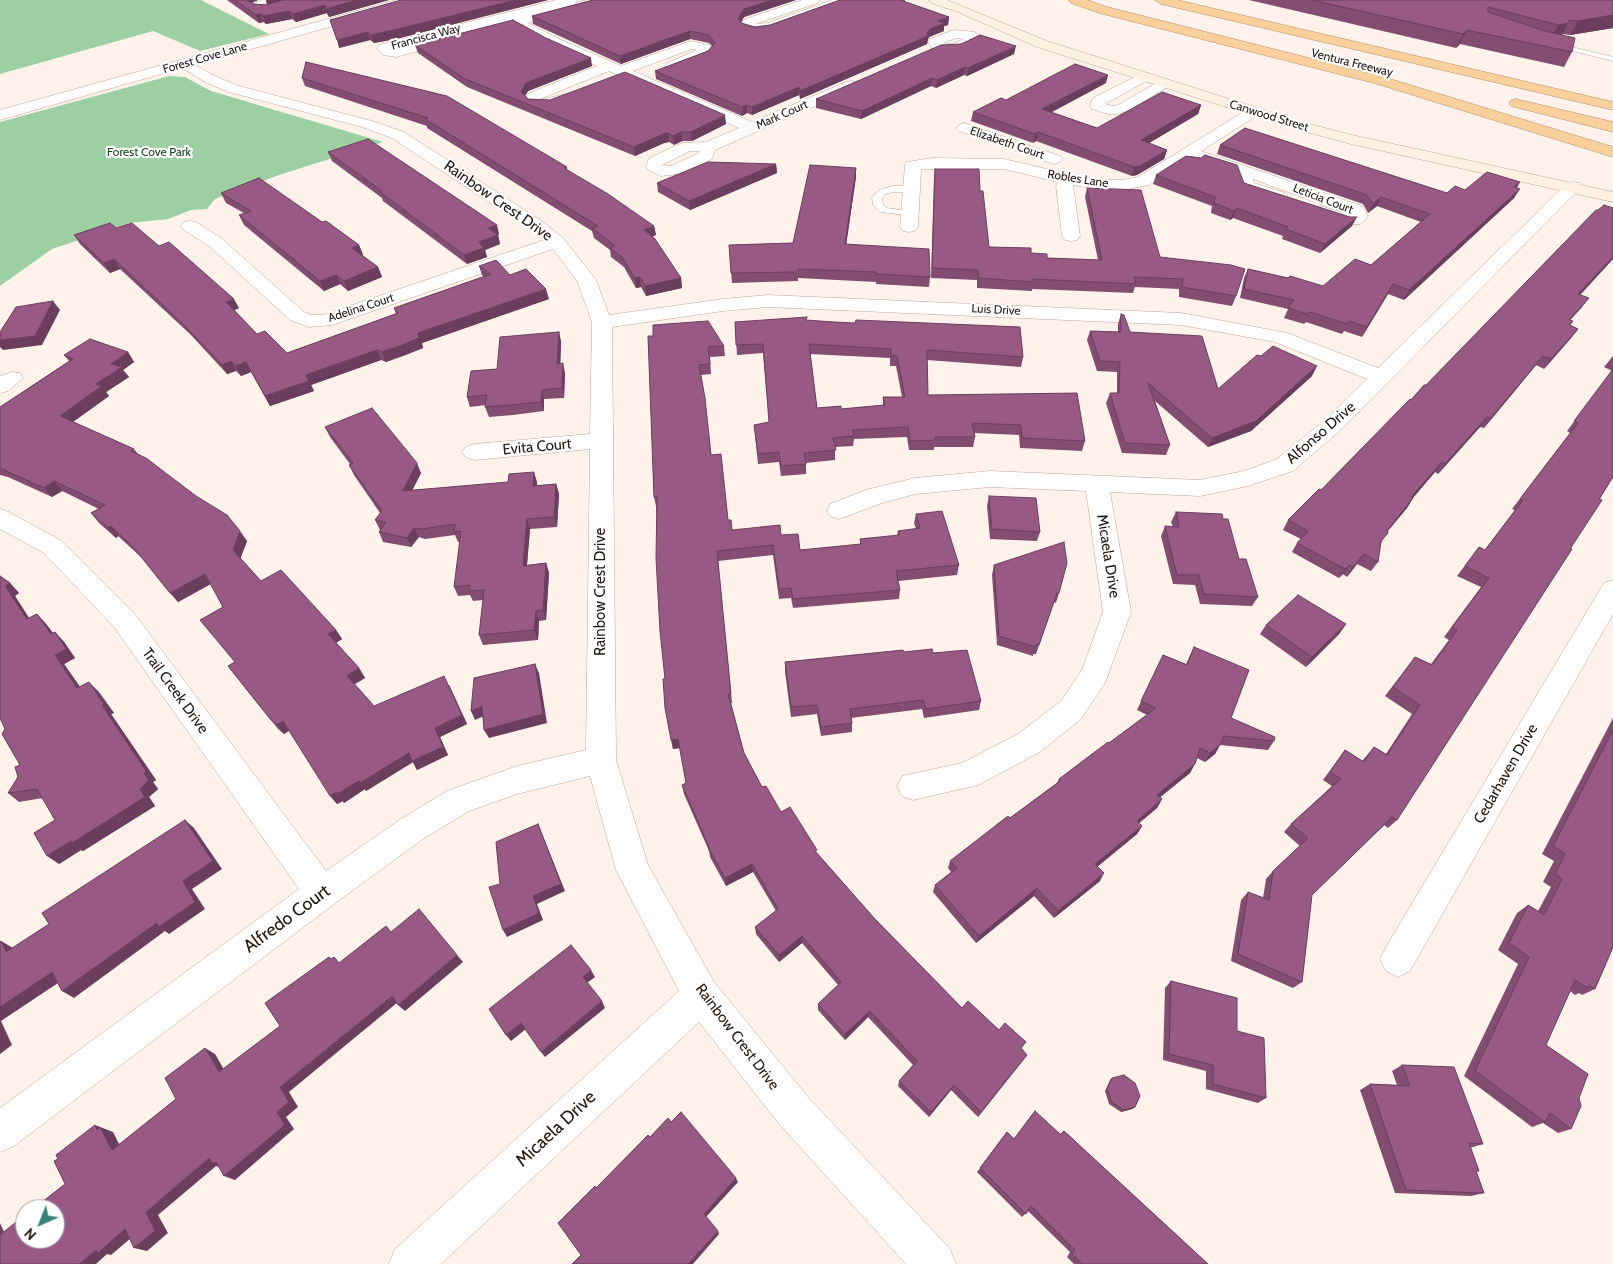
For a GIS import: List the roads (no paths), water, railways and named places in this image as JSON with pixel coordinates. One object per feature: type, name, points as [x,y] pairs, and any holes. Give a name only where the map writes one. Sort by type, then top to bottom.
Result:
[{"type":"highway","points":[[1075,0],[1103,10],[1379,80],[1613,152]]},
{"type":"highway","name":"Ventura Freeway","points":[[1092,0],[1449,87]]},
{"type":"highway","name":"Ventura Freeway","points":[[1161,0],[1613,106]]},
{"type":"highway","points":[[1190,0],[1418,51],[1558,79]]},
{"type":"highway","points":[[1507,101],[1613,127]]},
{"type":"street","name":"Forest Cove Lane","points":[[0,115],[410,0]]},
{"type":"street","name":"Francisca Way","points":[[571,0],[512,19],[396,53],[388,52],[384,48],[512,19],[602,0]]},
{"type":"street","points":[[813,6],[763,29],[747,26],[750,22],[796,6],[813,6],[844,0]]},
{"type":"street","name":"Canwood Street","points":[[935,0],[962,9],[1042,44],[1254,112],[1351,139],[1613,197]]},
{"type":"street","points":[[358,4],[372,11]]},
{"type":"street","points":[[512,19],[554,42],[753,128]]},
{"type":"street","points":[[922,55],[938,48]]},
{"type":"street","name":"Rainbow Crest Drive","points":[[184,64],[212,80],[234,89],[367,124],[398,135],[534,224],[557,242],[586,280],[602,322],[600,442],[601,760],[633,870],[701,994],[794,1111],[935,1264]]},
{"type":"street","points":[[623,72],[551,103],[535,103],[532,100],[534,96],[623,72]]},
{"type":"street","points":[[1143,77],[1098,101],[1097,106],[1114,111],[1123,108],[1165,84]]},
{"type":"street","name":"Mark Court","points":[[708,147],[864,79]]},
{"type":"street","name":"Robles Lane","points":[[911,190],[913,165],[932,163],[1004,164],[1068,179],[1102,184],[1123,185],[1143,181],[1254,112]]},
{"type":"street","name":"Elizabeth Court","points":[[964,128],[1086,169],[1094,173],[1102,184]]},
{"type":"street","name":"Leticia Court","points":[[1191,152],[1356,210],[1359,216],[1354,220],[1346,220],[1247,186],[1242,170]]},
{"type":"street","points":[[1068,179],[1064,186],[1071,236]]},
{"type":"street","name":"Alfonso Drive","points":[[839,510],[875,496],[915,486],[990,478],[1200,488],[1248,478],[1286,465],[1335,423],[1573,187]]},
{"type":"street","points":[[910,220],[911,190]]},
{"type":"street","name":"Adelina Court","points":[[190,226],[215,242],[297,316],[309,321],[325,321],[557,242]]},
{"type":"street","name":"Luis Drive","points":[[602,322],[723,305],[768,301],[1181,319],[1280,337],[1382,377]]},
{"type":"street","name":"Evita Court","points":[[474,452],[600,442]]},
{"type":"street","name":"Micaela Drive","points":[[914,786],[967,775],[1029,743],[1071,710],[1094,675],[1116,612],[1097,484]]},
{"type":"street","name":"Trail Creek Drive","points":[[0,518],[53,547],[124,620],[322,893]]},
{"type":"street","name":"Cedarhaven Drive","points":[[1398,959],[1613,590]]},
{"type":"street","name":"Alfredo Court","points":[[0,1132],[322,893],[412,829],[458,801],[517,780],[601,760]]},
{"type":"street","name":"Micaela Drive","points":[[410,1264],[701,994]]},
{"type":"lane","points":[[268,0],[252,6],[260,10],[304,0]]},
{"type":"lane","points":[[1551,43],[1613,59]]},
{"type":"lane","points":[[910,220],[884,210],[878,205],[877,197],[882,192],[893,189],[911,190]]},
{"type":"park label","name":"Forest Cove Park","points":[[149,152]]}]
